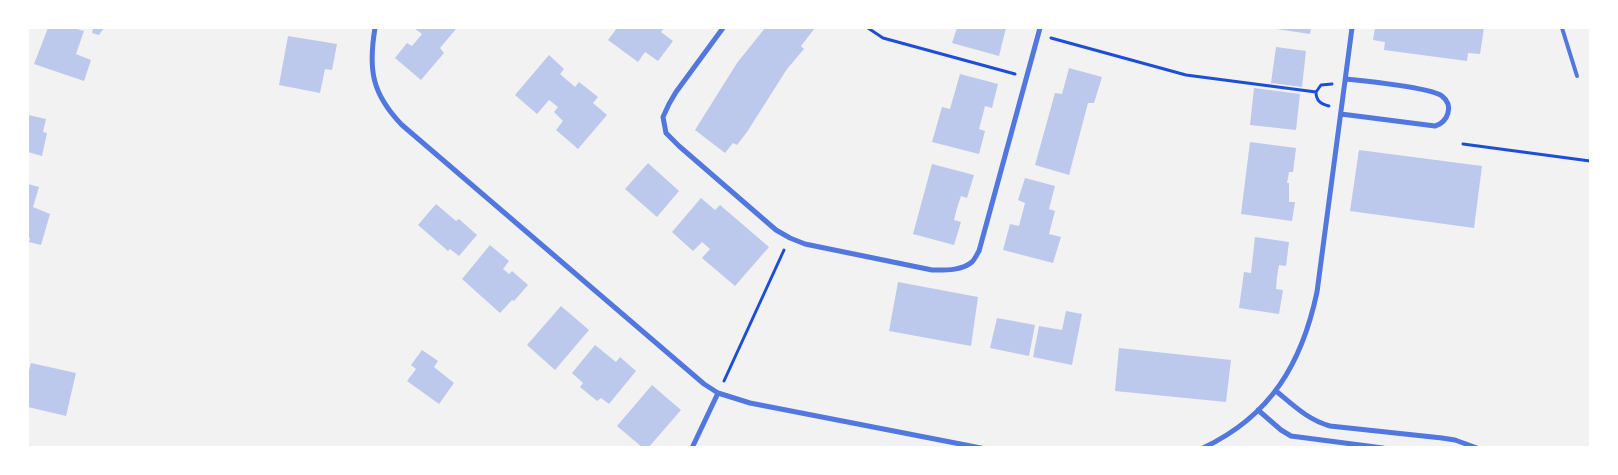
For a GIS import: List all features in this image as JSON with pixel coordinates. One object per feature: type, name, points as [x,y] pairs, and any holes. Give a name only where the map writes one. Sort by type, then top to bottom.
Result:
[{"type":"street","points":[[375,28],[371,61],[374,81],[380,98],[402,125],[704,384],[718,393],[750,403],[981,448]]},
{"type":"street","points":[[723,28],[669,104],[663,117],[666,133],[761,218],[790,238],[805,244],[932,270],[953,269],[973,261],[982,240],[1040,28]]},
{"type":"street","points":[[1203,448],[1228,434],[1258,410],[1276,391],[1289,372],[1306,334],[1317,292],[1352,28]]},
{"type":"street","points":[[1341,114],[1435,126],[1445,120],[1449,111],[1448,102],[1444,97],[1430,91],[1346,78]]},
{"type":"street","points":[[1276,391],[1303,414],[1317,422],[1330,426],[1442,438],[1455,440],[1477,448]]},
{"type":"street","points":[[692,448],[718,393]]},
{"type":"street","points":[[1258,410],[1291,436],[1383,448]]},
{"type":"lane","points":[[1562,28],[1577,76]]},
{"type":"path","points":[[868,28],[883,38],[1026,77]]},
{"type":"path","points":[[1038,35],[1186,75],[1316,92],[1321,85],[1327,83],[1344,86]]},
{"type":"path","points":[[1464,144],[1590,161]]},
{"type":"path","points":[[718,393],[790,238]]},
{"type":"building","points":[[48,28],[73,28],[84,31],[76,54],[91,60],[84,81],[34,64]]},
{"type":"building","points":[[88,28],[104,28],[99,35],[92,33],[93,29]]},
{"type":"building","points":[[414,28],[456,29],[440,48],[444,53],[421,80],[395,58],[407,43],[412,46],[422,34]]},
{"type":"building","points":[[617,28],[664,28],[661,32],[673,41],[658,61],[645,52],[638,62],[608,40]]},
{"type":"building","points":[[765,28],[815,28],[801,46],[804,49],[787,69],[747,132],[737,145],[733,143],[725,153],[695,130],[737,63]]},
{"type":"building","points":[[957,28],[1006,28],[999,56],[952,43]]},
{"type":"building","points":[[1270,28],[1311,28],[1310,34]]},
{"type":"building","points":[[1375,28],[1484,28],[1480,54],[1468,53],[1467,61],[1384,50],[1385,42],[1373,40]]},
{"type":"building","points":[[288,36],[337,44],[332,70],[325,69],[320,93],[279,85]]},
{"type":"building","points":[[1276,47],[1306,51],[1302,87],[1271,83]]},
{"type":"building","points":[[549,55],[564,69],[560,74],[575,87],[579,82],[598,97],[593,103],[607,115],[578,149],[556,130],[563,121],[554,112],[558,107],[549,100],[537,114],[515,95]]},
{"type":"building","points":[[1069,68],[1102,77],[1094,103],[1088,103],[1069,175],[1035,165],[1055,93],[1062,94]]},
{"type":"building","points":[[960,74],[998,84],[992,108],[985,106],[979,129],[985,131],[979,154],[932,142],[942,107],[950,109]]},
{"type":"building","points":[[1254,88],[1300,94],[1296,130],[1250,125]]},
{"type":"building","points":[[28,115],[46,119],[43,132],[47,133],[42,156],[28,152]]},
{"type":"building","points":[[1250,142],[1296,148],[1293,172],[1289,172],[1287,183],[1289,183],[1289,202],[1295,202],[1292,221],[1241,214]]},
{"type":"building","points":[[1359,150],[1482,166],[1474,228],[1350,211]]},
{"type":"building","points":[[648,163],[679,191],[657,217],[625,189]]},
{"type":"building","points":[[932,164],[974,175],[967,198],[961,196],[957,208],[954,220],[961,222],[954,245],[913,234]]},
{"type":"building","points":[[1025,178],[1055,186],[1049,209],[1055,211],[1049,234],[1061,237],[1053,263],[1003,250],[1010,224],[1019,226],[1025,203],[1018,200]]},
{"type":"building","points":[[28,184],[39,187],[33,207],[50,214],[41,245],[29,242]]},
{"type":"building","points":[[701,198],[715,210],[720,205],[769,247],[735,286],[702,258],[710,249],[702,242],[693,251],[672,232]]},
{"type":"building","points":[[436,204],[456,221],[459,219],[477,235],[459,256],[450,249],[448,251],[418,225]]},
{"type":"building","points":[[1255,237],[1289,242],[1286,266],[1279,265],[1277,277],[1276,289],[1283,290],[1279,314],[1239,308],[1244,272],[1251,273]]},
{"type":"building","points":[[490,245],[509,261],[503,269],[509,274],[512,271],[528,285],[500,313],[462,279]]},
{"type":"building","points":[[898,282],[978,297],[971,346],[889,331]]},
{"type":"building","points":[[561,306],[589,330],[555,370],[527,345]]},
{"type":"building","points":[[1066,311],[1082,314],[1072,365],[1033,357],[1039,326],[1062,330]]},
{"type":"building","points":[[997,318],[1035,325],[1029,356],[990,348]]},
{"type":"building","points":[[595,345],[616,362],[620,357],[636,371],[609,404],[601,398],[597,401],[580,387],[583,383],[572,373]]},
{"type":"building","points":[[1119,348],[1231,360],[1226,402],[1115,391]]},
{"type":"building","points":[[422,350],[438,361],[434,367],[454,383],[439,404],[407,381],[416,369],[411,365]]},
{"type":"building","points":[[31,363],[76,373],[66,416],[28,407],[28,374]]},
{"type":"building","points":[[652,385],[681,410],[648,448],[643,448],[617,426]]}]
